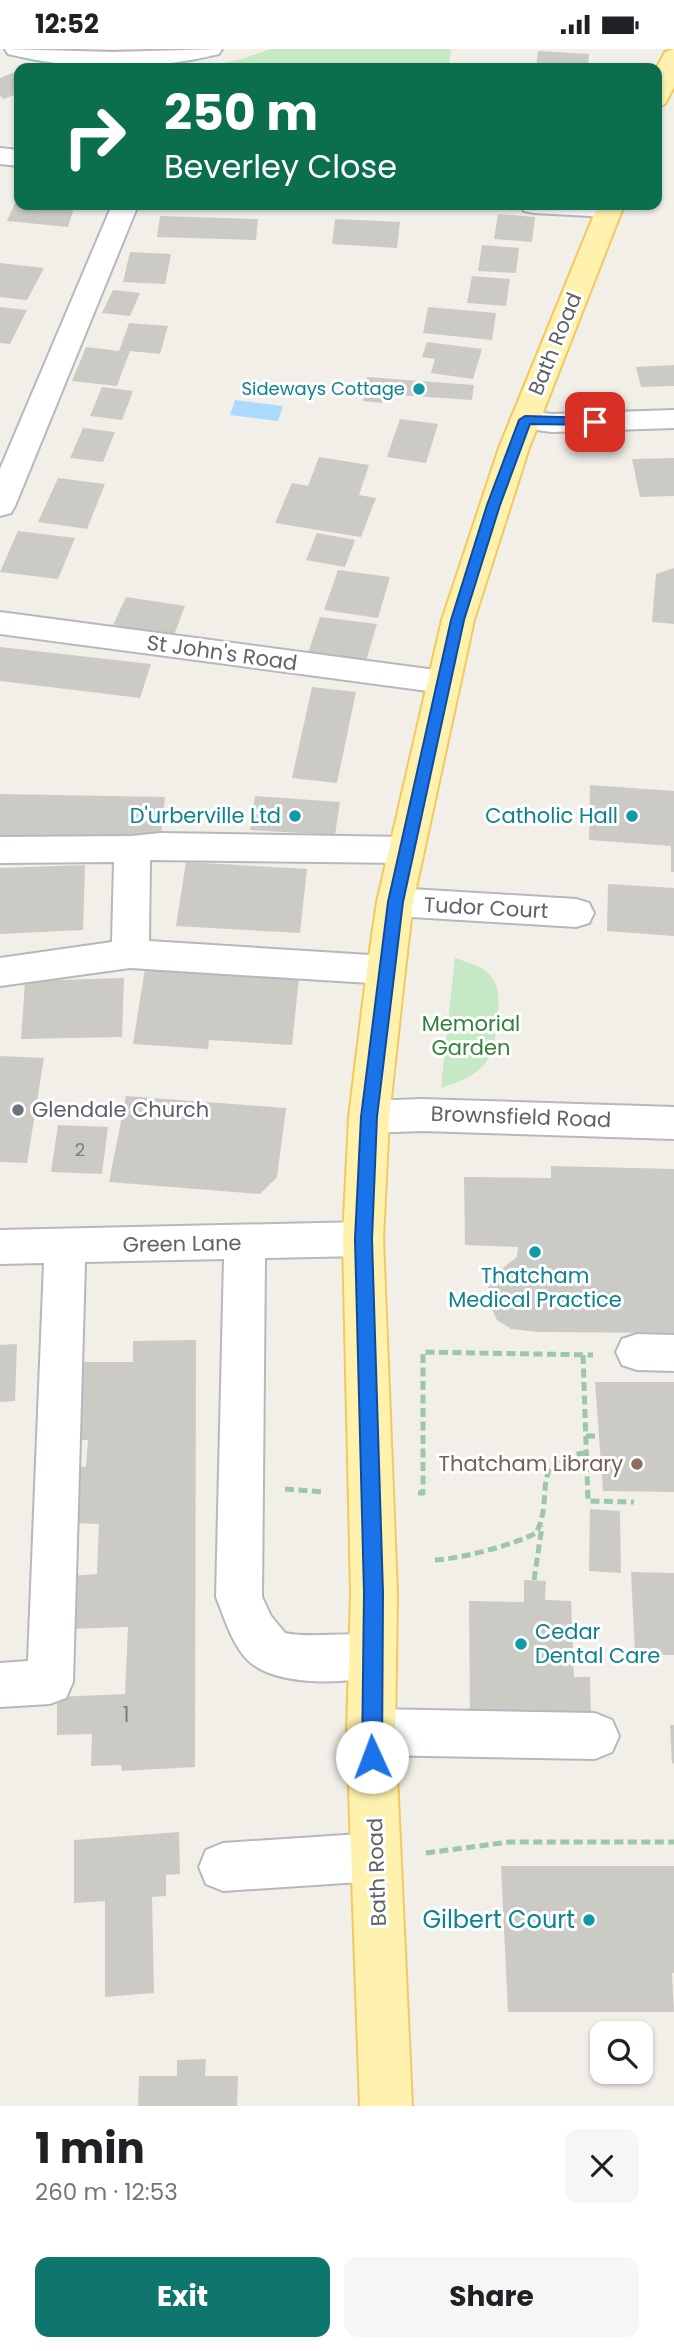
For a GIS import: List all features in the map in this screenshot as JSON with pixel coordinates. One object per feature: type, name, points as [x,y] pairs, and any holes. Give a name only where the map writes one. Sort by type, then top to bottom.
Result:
[{"type":"main road","points":[[662,85],[674,57]]},
{"type":"main road","name":"Bath Road","points":[[386,2106],[371,1732],[374,1593],[363,1239],[369,1117],[386,970],[395,902],[458,620],[494,505],[525,420],[609,210]]},
{"type":"street","points":[[16,49],[37,55],[72,53],[147,57],[210,49]]},
{"type":"street","points":[[0,506],[122,210]]},
{"type":"street","points":[[525,420],[552,423],[674,419]]},
{"type":"street","name":"St John's Road","points":[[0,623],[443,682]]},
{"type":"street","points":[[0,850],[132,849],[160,846],[406,850]]},
{"type":"street","points":[[130,954],[132,849]]},
{"type":"street","name":"Tudor Court","points":[[395,902],[576,913]]},
{"type":"street","points":[[0,972],[130,954],[386,970]]},
{"type":"street","name":"Brownsfield Road","points":[[369,1117],[422,1115],[674,1123]]},
{"type":"street","name":"Green Lane","points":[[0,1247],[363,1239]]},
{"type":"street","points":[[245,1242],[239,1597],[253,1630],[271,1651],[313,1659],[372,1656]]},
{"type":"street","points":[[0,1685],[50,1682],[65,1246]]},
{"type":"street","points":[[371,1732],[595,1736]]},
{"type":"street","points":[[223,1867],[376,1857]]},
{"type":"path","points":[[288,1488],[309,1492],[422,1493],[423,1352],[623,1356],[623,1365],[638,1366],[655,1352]]},
{"type":"path","points":[[583,1355],[588,1501],[634,1502]]},
{"type":"path","points":[[586,1436],[598,1436]]},
{"type":"path","points":[[534,1580],[542,1524],[544,1480],[552,1466],[574,1453],[586,1453]]},
{"type":"path","points":[[435,1560],[460,1559],[469,1553],[534,1535],[542,1524]]},
{"type":"path","points":[[376,1857],[509,1842],[674,1842]]},
{"type":"green space","points":[[270,49],[451,49],[450,63],[224,63]]},
{"type":"green space","name":"Memorial Garden","points":[[455,958],[481,968],[493,979],[498,993],[498,1015],[494,1044],[485,1063],[469,1077],[441,1088]]},
{"type":"water","points":[[235,400],[283,406],[278,421],[230,415]]},
{"type":"building","points":[[538,51],[589,54],[588,63],[537,63]]},
{"type":"building","points":[[14,73],[14,95],[4,99],[0,96],[0,78]]},
{"type":"building","points":[[14,205],[14,210],[73,210],[68,227],[7,221]]},
{"type":"building","points":[[498,214],[535,217],[532,242],[494,239]]},
{"type":"building","points":[[160,216],[258,219],[256,240],[157,237]]},
{"type":"building","points":[[335,219],[400,222],[397,248],[332,244]]},
{"type":"building","points":[[482,245],[519,248],[516,273],[478,271]]},
{"type":"building","points":[[130,252],[171,254],[165,284],[123,282]]},
{"type":"building","points":[[0,263],[44,268],[27,300],[0,297]]},
{"type":"building","points":[[472,276],[510,279],[506,306],[467,303]]},
{"type":"building","points":[[113,290],[140,293],[130,316],[102,313]]},
{"type":"building","points":[[0,307],[27,310],[10,344],[0,343]]},
{"type":"building","points":[[428,307],[496,313],[492,340],[423,333]]},
{"type":"building","points":[[129,323],[168,326],[160,354],[130,351],[117,386],[72,381],[86,347],[119,351]]},
{"type":"building","points":[[427,342],[482,349],[473,379],[431,373],[435,359],[422,357]]},
{"type":"building","points":[[674,365],[674,386],[641,387],[636,367]]},
{"type":"building","name":"Sideways Cottage","points":[[367,377],[474,385],[472,400],[383,394],[382,403],[363,401]]},
{"type":"building","points":[[102,387],[133,391],[122,420],[90,416]]},
{"type":"building","points":[[400,419],[438,424],[426,463],[387,457]]},
{"type":"building","points":[[83,428],[115,432],[103,462],[70,458]]},
{"type":"building","points":[[319,457],[369,465],[359,495],[376,498],[361,537],[275,523],[292,483],[308,486]]},
{"type":"building","points":[[674,458],[674,496],[640,497],[632,459]]},
{"type":"building","points":[[58,478],[105,484],[87,529],[38,522]]},
{"type":"building","points":[[18,531],[75,538],[58,579],[0,572]]},
{"type":"building","points":[[317,533],[355,540],[345,567],[306,560]]},
{"type":"building","points":[[674,568],[674,624],[652,622],[656,574]]},
{"type":"building","points":[[338,570],[390,577],[378,618],[324,610]]},
{"type":"building","points":[[126,597],[185,606],[174,635],[113,625]]},
{"type":"building","points":[[320,617],[377,624],[365,664],[307,656]]},
{"type":"building","points":[[0,647],[151,664],[140,698],[0,681]]},
{"type":"building","points":[[312,687],[356,692],[337,783],[292,778]]},
{"type":"building","name":"Catholic Hall","points":[[590,785],[674,791],[674,872],[671,872],[671,846],[589,840]]},
{"type":"building","points":[[0,794],[165,797],[160,846],[0,843]]},
{"type":"building","name":"D'urberville Ltd","points":[[255,796],[340,802],[335,835],[250,830]]},
{"type":"building","points":[[186,862],[307,869],[300,933],[176,926]]},
{"type":"building","points":[[85,865],[83,930],[0,934],[0,868]]},
{"type":"building","points":[[608,884],[674,888],[674,936],[607,931]]},
{"type":"building","points":[[146,962],[299,977],[292,1045],[209,1040],[208,1049],[133,1044]]},
{"type":"building","points":[[124,978],[122,1037],[21,1039],[25,981]]},
{"type":"building","name":"Glendale Church","points":[[0,1056],[44,1058],[27,1163],[0,1162]]},
{"type":"building","points":[[126,1096],[286,1108],[277,1177],[260,1194],[109,1182]]},
{"type":"building","points":[[58,1125],[108,1127],[102,1174],[51,1172]]},
{"type":"building","name":"Thatcham Medical Practice","points":[[551,1166],[674,1169],[674,1333],[539,1332],[511,1329],[497,1320],[489,1303],[488,1288],[495,1274],[517,1257],[518,1247],[465,1245],[464,1177],[551,1178]]},
{"type":"building","points":[[196,1340],[195,1767],[122,1771],[121,1765],[91,1766],[92,1734],[57,1735],[57,1697],[125,1694],[128,1627],[69,1629],[70,1576],[97,1574],[99,1524],[71,1523],[75,1466],[86,1467],[88,1440],[73,1440],[77,1362],[133,1362],[133,1341]]},
{"type":"building","points":[[17,1344],[15,1401],[0,1402],[0,1345]]},
{"type":"building","name":"Thatcham Library","points":[[595,1382],[674,1382],[674,1492],[603,1491]]},
{"type":"building","points":[[590,1509],[620,1511],[621,1573],[589,1571]]},
{"type":"building","points":[[631,1572],[674,1573],[674,1655],[635,1654]]},
{"type":"building","name":"Cedar Dental Care","points":[[524,1580],[546,1581],[545,1600],[571,1601],[574,1677],[590,1677],[591,1721],[470,1718],[469,1601],[524,1602]]},
{"type":"building","points":[[670,1725],[674,1725],[672,1764]]},
{"type":"building","points":[[179,1832],[180,1874],[166,1875],[166,1896],[152,1897],[154,1993],[105,1997],[105,1901],[74,1903],[74,1840]]},
{"type":"building","name":"Gilbert Court","points":[[501,1866],[674,1866],[674,2012],[508,2012]]},
{"type":"building","points":[[206,2059],[205,2076],[238,2076],[237,2106],[138,2106],[139,2076],[177,2076],[177,2060]]},
{"type":"place","name":"Sideways Cottage","points":[[419,389]]},
{"type":"place","name":"D'urberville Ltd","points":[[295,816]]},
{"type":"place","name":"Catholic Hall","points":[[632,816]]},
{"type":"place","name":"Glendale Church","points":[[18,1110]]},
{"type":"place","name":"Thatcham Medical Practice","points":[[535,1252]]},
{"type":"place","name":"Thatcham Library","points":[[637,1464]]},
{"type":"place","name":"Cedar Dental Care","points":[[521,1644]]},
{"type":"place","name":"Gilbert Court","points":[[589,1920]]},
{"type":"route","points":[[372,1757],[374,1593],[363,1239],[369,1117],[395,902],[458,620],[494,505],[525,420],[552,423],[595,422]]}]
